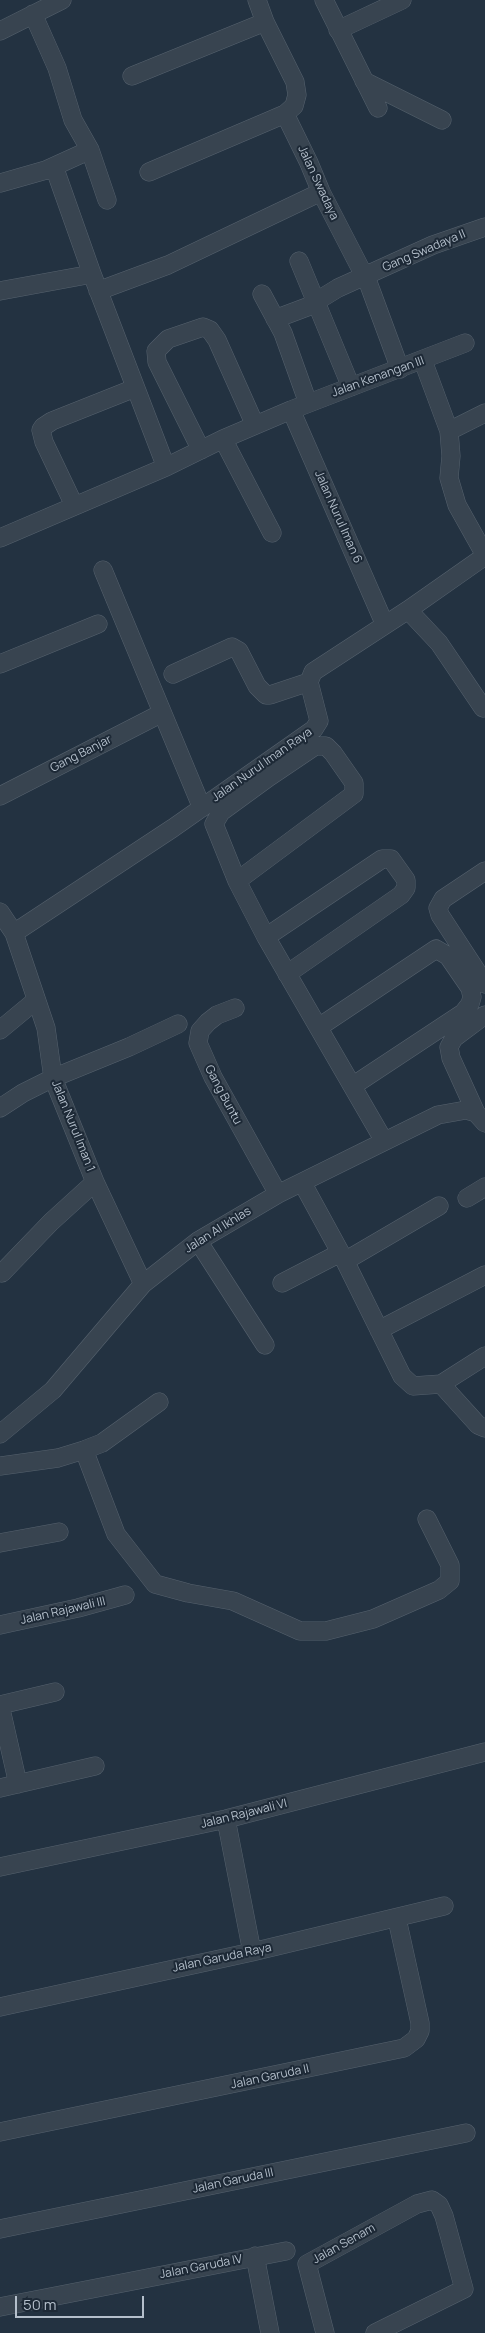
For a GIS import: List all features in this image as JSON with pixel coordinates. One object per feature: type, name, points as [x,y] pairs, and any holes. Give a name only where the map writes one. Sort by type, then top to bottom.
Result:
[{"type":"street","points":[[0,30],[62,0]]},
{"type":"street","points":[[149,172],[285,114],[294,106],[297,95],[295,82],[265,22],[257,0]]},
{"type":"street","points":[[324,0],[378,108]]},
{"type":"street","points":[[338,30],[402,0]]},
{"type":"street","points":[[33,14],[57,68],[73,120],[90,150],[107,200]]},
{"type":"street","points":[[132,76],[265,22]]},
{"type":"street","points":[[364,80],[442,120]]},
{"type":"street","name":"Jalan Swadaya","points":[[285,114],[310,163],[321,192],[365,277],[400,369]]},
{"type":"street","points":[[0,183],[46,170],[90,150]]},
{"type":"street","points":[[46,170],[53,171],[57,175],[98,291],[166,467]]},
{"type":"street","points":[[98,291],[168,264],[321,192]]},
{"type":"street","name":"Gang Swadaya II","points":[[275,319],[316,302],[338,288],[432,245],[485,227]]},
{"type":"street","points":[[299,261],[351,387]]},
{"type":"street","points":[[0,291],[92,274]]},
{"type":"street","points":[[262,294],[283,334],[308,403]]},
{"type":"street","points":[[201,450],[157,362],[156,351],[168,339],[203,327],[210,330],[217,340],[255,425]]},
{"type":"street","name":"Jalan Kenangan III","points":[[0,538],[166,467],[223,439],[290,410],[464,344]]},
{"type":"street","points":[[173,674],[232,647],[239,651],[257,686],[266,694],[270,695],[309,682],[313,672],[319,667],[408,610],[485,556],[457,505],[449,478],[451,456],[449,431],[423,361]]},
{"type":"street","points":[[74,505],[44,442],[43,427],[52,421],[135,388]]},
{"type":"street","name":"Jalan Nurul Iman 6","points":[[290,410],[385,625]]},
{"type":"street","points":[[449,431],[485,413]]},
{"type":"street","points":[[223,439],[272,533]]},
{"type":"street","points":[[103,570],[202,808]]},
{"type":"street","points":[[408,610],[439,643],[483,708]]},
{"type":"street","points":[[0,664],[98,624]]},
{"type":"street","name":"Jalan Nurul Iman Raya","points":[[14,933],[202,808],[317,725],[318,718],[309,682]]},
{"type":"street","name":"Gang Banjar","points":[[0,796],[162,713]]},
{"type":"street","points":[[237,881],[354,794],[354,783],[329,749],[321,745],[310,749],[217,817],[214,824],[237,881],[266,937],[286,974],[354,1085],[384,1141]]},
{"type":"street","points":[[266,937],[382,859],[391,859],[406,880],[406,888],[401,895],[286,974]]},
{"type":"street","points":[[485,871],[443,899],[438,908],[440,915],[485,984]]},
{"type":"street","name":"Jalan Nurul Iman 1","points":[[0,912],[14,933],[35,1001],[46,1028],[53,1078],[95,1182],[143,1284]]},
{"type":"street","points":[[319,1027],[436,949],[448,956],[470,988],[472,997],[470,1004],[462,1013],[354,1085]]},
{"type":"street","points":[[0,1030],[35,1001]]},
{"type":"street","name":"Gang Buntu","points":[[235,1008],[217,1015],[208,1022],[200,1031],[198,1043],[213,1077],[278,1194]]},
{"type":"street","points":[[481,1118],[451,1058],[449,1046],[454,1038],[485,1015]]},
{"type":"street","points":[[0,1108],[23,1093],[53,1078],[129,1048],[178,1024]]},
{"type":"street","name":"Jalan Al Ikhlas","points":[[0,1434],[53,1390],[143,1284],[198,1241],[278,1194],[303,1184],[384,1141],[450,1112],[466,1110],[481,1118]]},
{"type":"street","points":[[2,1273],[51,1222],[95,1182]]},
{"type":"street","points":[[303,1184],[343,1257],[406,1381],[419,1387],[441,1384],[485,1356]]},
{"type":"street","points":[[467,1198],[485,1187]]},
{"type":"street","points":[[282,1283],[343,1257],[439,1206]]},
{"type":"street","points":[[198,1241],[265,1345]]},
{"type":"street","points":[[379,1330],[485,1275]]},
{"type":"street","points":[[441,1384],[478,1425],[485,1428]]},
{"type":"street","points":[[0,1466],[58,1458],[84,1450],[110,1437],[159,1402]]},
{"type":"street","points":[[84,1450],[116,1534],[155,1584],[188,1593],[233,1601],[300,1631],[326,1631],[373,1619],[439,1590],[450,1581],[450,1565],[428,1519]]},
{"type":"street","points":[[0,1543],[59,1532]]},
{"type":"street","name":"Jalan Rajawali III","points":[[0,1625],[78,1608],[125,1595]]},
{"type":"street","points":[[18,1784],[0,1705],[55,1692]]},
{"type":"street","name":"Jalan Rajawali VI","points":[[0,1867],[226,1819],[485,1752]]},
{"type":"street","points":[[0,1788],[95,1766]]},
{"type":"street","points":[[226,1819],[252,1952]]},
{"type":"street","name":"Jalan Garuda Raya","points":[[0,2007],[252,1952],[397,1919],[444,1906]]},
{"type":"street","name":"Jalan Garuda II","points":[[0,2132],[404,2048],[416,2039],[420,2031],[420,2023],[397,1919]]},
{"type":"street","name":"Jalan Garuda III","points":[[0,2229],[466,2134]]},
{"type":"street","name":"Jalan Senam","points":[[326,2333],[307,2264],[417,2204],[432,2200],[439,2205],[464,2286],[461,2292],[375,2333]]},
{"type":"street","name":"Jalan Garuda IV","points":[[0,2307],[286,2250]]},
{"type":"street","points":[[255,2256],[270,2333]]}]
